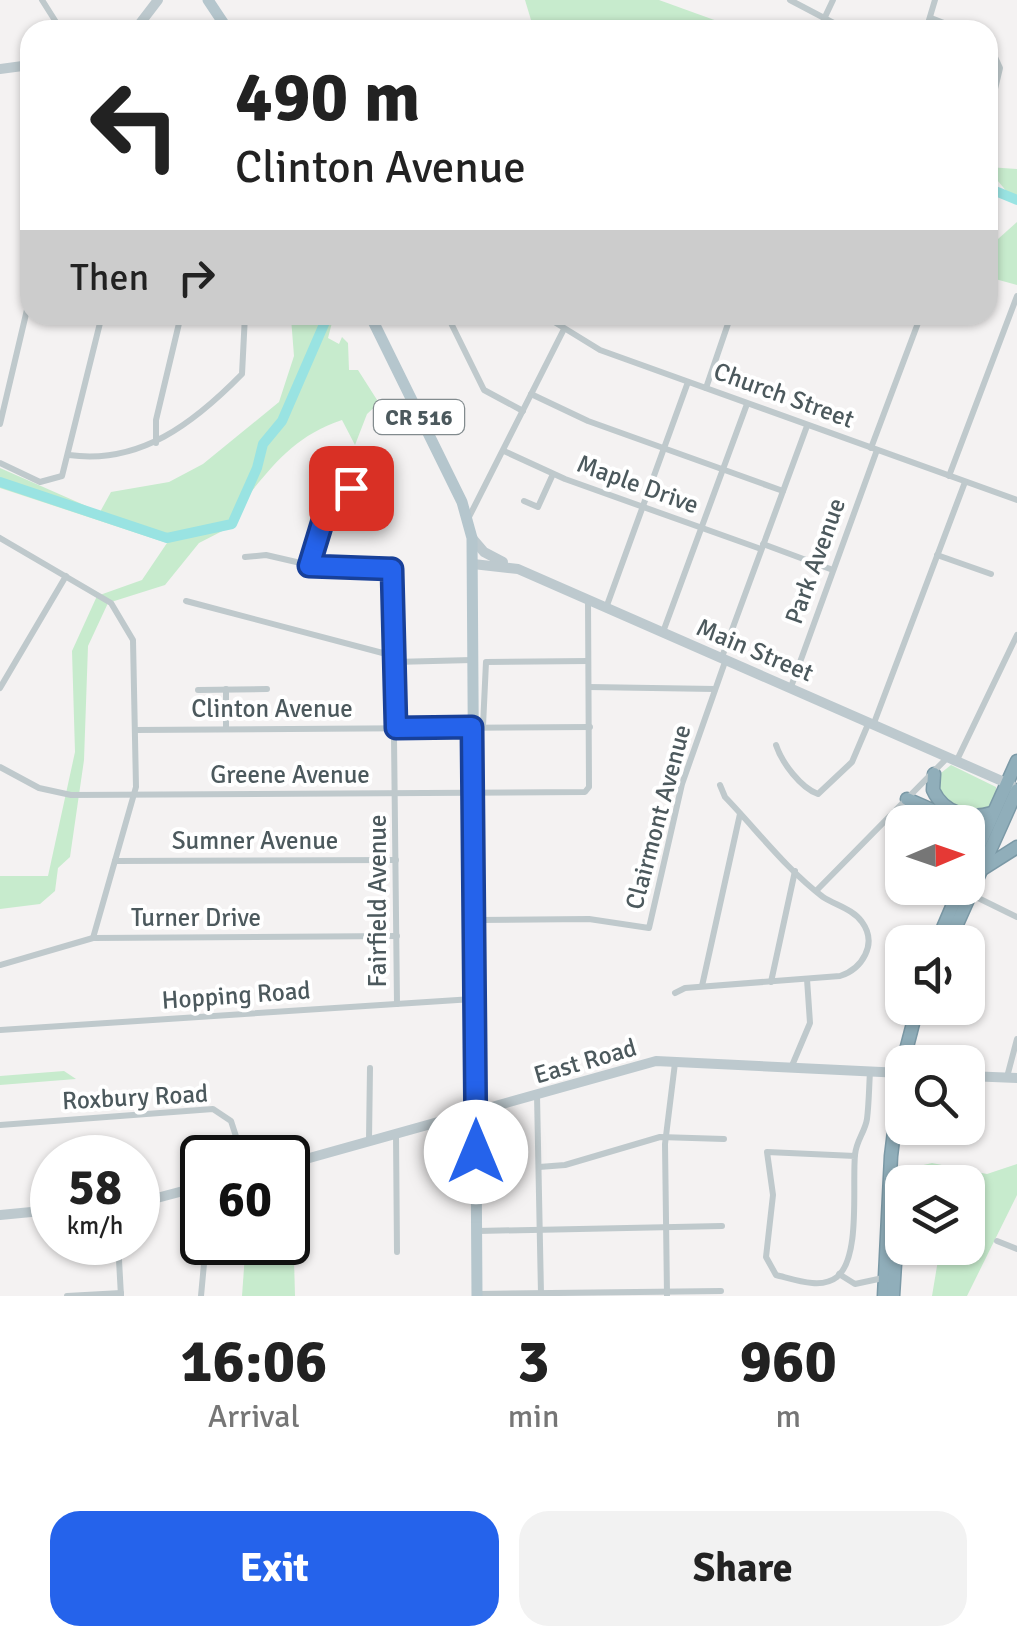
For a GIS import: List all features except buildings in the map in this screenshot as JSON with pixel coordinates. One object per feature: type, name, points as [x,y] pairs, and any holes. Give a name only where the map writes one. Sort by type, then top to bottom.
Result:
[{"type":"highway","points":[[985,849],[1014,787],[1017,762]]},
{"type":"highway","points":[[934,774],[937,799]]},
{"type":"highway","points":[[921,786],[968,817],[992,813]]},
{"type":"highway","points":[[985,830],[992,813],[1014,787]]},
{"type":"highway","points":[[907,800],[919,805]]},
{"type":"highway","points":[[985,865],[1017,847]]},
{"type":"highway","points":[[883,1296],[892,1145]]},
{"type":"highway","points":[[893,1296],[901,1145]]},
{"type":"main road","name":"CR 516","points":[[375,325],[468,519],[472,538],[472,660],[478,727],[473,792],[477,1295]]},
{"type":"street","points":[[143,20],[158,0]]},
{"type":"street","points":[[790,0],[824,19],[833,0]]},
{"type":"street","points":[[935,0],[931,18],[936,20]]},
{"type":"street","points":[[948,476],[1017,296]]},
{"type":"street","points":[[0,424],[23,325]]},
{"type":"street","points":[[0,462],[23,477],[51,482],[62,476],[100,325]]},
{"type":"street","points":[[156,443],[156,420],[178,325]]},
{"type":"street","points":[[69,455],[115,457],[156,443],[242,374],[244,325]]},
{"type":"street","points":[[452,325],[484,390],[522,411]]},
{"type":"street","name":"Church Street","points":[[556,325],[600,350],[1016,498]]},
{"type":"street","points":[[706,388],[728,325]]},
{"type":"street","name":"Park Avenue","points":[[790,687],[917,325]]},
{"type":"street","points":[[468,519],[563,331]]},
{"type":"street","points":[[606,608],[688,382]]},
{"type":"street","points":[[531,394],[663,449],[782,490]]},
{"type":"street","points":[[663,632],[748,404]]},
{"type":"street","name":"Clairmont Avenue","points":[[474,920],[589,919],[649,928],[682,784],[807,426]]},
{"type":"street","name":"Maple Drive","points":[[504,451],[642,507],[833,570]]},
{"type":"street","points":[[524,501],[538,507],[553,474]]},
{"type":"street","points":[[776,745],[785,764],[810,792],[818,794],[852,762],[872,722],[965,482]]},
{"type":"street","points":[[309,566],[323,520],[352,487]]},
{"type":"street","points":[[0,538],[115,607],[130,629],[134,652],[134,796],[92,938]]},
{"type":"street","points":[[472,538],[486,554],[518,569]]},
{"type":"street","points":[[244,556],[266,555],[309,566],[392,569]]},
{"type":"street","points":[[938,555],[990,574]]},
{"type":"street","name":"Fairfield Avenue","points":[[392,559],[397,1004]]},
{"type":"street","name":"Main Street","points":[[473,564],[518,569],[1014,787]]},
{"type":"street","points":[[0,688],[66,576]]},
{"type":"street","points":[[186,600],[394,659],[472,660]]},
{"type":"street","points":[[588,600],[590,727]]},
{"type":"street","points":[[817,890],[953,758],[1017,635]]},
{"type":"street","points":[[478,727],[486,662],[588,660]]},
{"type":"street","points":[[589,687],[715,689]]},
{"type":"street","points":[[226,689],[226,729]]},
{"type":"street","points":[[198,690],[268,689]]},
{"type":"street","name":"Clinton Avenue","points":[[135,730],[590,727]]},
{"type":"street","name":"Greene Avenue","points":[[0,766],[61,794],[586,791],[590,727]]},
{"type":"street","points":[[675,993],[702,986],[840,976],[855,969],[866,955],[866,931],[859,918],[817,890],[796,870],[740,813],[720,785]]},
{"type":"street","points":[[702,986],[740,813]]},
{"type":"street","name":"Sumner Avenue","points":[[115,860],[396,860]]},
{"type":"street","points":[[771,982],[796,870]]},
{"type":"street","points":[[985,901],[1017,918]]},
{"type":"street","name":"Turner Drive","points":[[0,965],[92,938],[396,936]]},
{"type":"street","points":[[791,1068],[810,1023],[807,979]]},
{"type":"street","name":"Hopping Road","points":[[0,1030],[475,999]]},
{"type":"street","points":[[985,1077],[1012,1078],[1017,1040]]},
{"type":"street","name":"East Road","points":[[310,1158],[651,1062],[885,1071]]},
{"type":"street","points":[[668,1294],[666,1137],[675,1062]]},
{"type":"street","points":[[369,1142],[366,1099],[370,1068]]},
{"type":"street","points":[[855,1156],[766,1155],[773,1195],[765,1248],[776,1275],[810,1283],[828,1281],[839,1274],[851,1248],[855,1156],[867,1121],[870,1072]]},
{"type":"street","points":[[538,1095],[541,1295]]},
{"type":"street","name":"Roxbury Road","points":[[0,1125],[213,1109],[230,1121],[235,1135]]},
{"type":"street","points":[[396,1134],[398,1252]]},
{"type":"street","points":[[539,1167],[565,1165],[666,1137],[724,1139]]},
{"type":"street","points":[[0,1215],[30,1212]]},
{"type":"street","points":[[476,1231],[722,1226]]},
{"type":"street","points":[[997,1241],[1017,1249]]},
{"type":"street","points":[[67,1296],[121,1294],[119,1265]]},
{"type":"street","points":[[201,1296],[204,1265]]},
{"type":"street","points":[[839,1274],[855,1284],[869,1284],[885,1277]]},
{"type":"street","points":[[869,1284],[883,1296]]},
{"type":"street","points":[[477,1295],[720,1292]]},
{"type":"green space","points":[[525,0],[659,0],[714,20],[531,20]]},
{"type":"green space","points":[[998,168],[1017,169],[1017,204],[998,181]]},
{"type":"green space","points":[[1017,222],[1017,285],[998,280],[998,239]]},
{"type":"green space","points":[[292,325],[331,325],[328,338],[339,344],[342,337],[348,343],[349,370],[358,370],[379,403],[367,414],[355,445],[342,420],[307,437],[280,458],[232,515],[236,524],[199,543],[165,585],[108,603],[88,646],[84,760],[70,857],[58,868],[55,891],[40,904],[0,909],[0,876],[48,876],[75,752],[72,651],[97,596],[142,580],[167,543],[0,488],[0,468],[100,512],[111,492],[169,482],[203,464],[279,402],[294,356]]},
{"type":"green space","points":[[951,765],[996,787],[994,801],[985,808],[953,805],[938,791],[941,773]]},
{"type":"green space","points":[[64,1071],[76,1079],[0,1085],[0,1076]]},
{"type":"green space","points":[[1017,1164],[1017,1195],[985,1260],[985,1174]]},
{"type":"green space","points":[[244,1265],[294,1265],[295,1296],[242,1296]]},
{"type":"green space","points":[[937,1265],[982,1265],[967,1296],[932,1296]]},
{"type":"waterway","points":[[998,192],[1017,200]]},
{"type":"waterway","points":[[0,482],[167,538],[232,524],[257,468],[263,444],[282,421],[324,325]]},
{"type":"route","points":[[351,488],[323,520],[309,566],[331,570],[392,569],[396,728],[472,727],[476,1152]]}]
